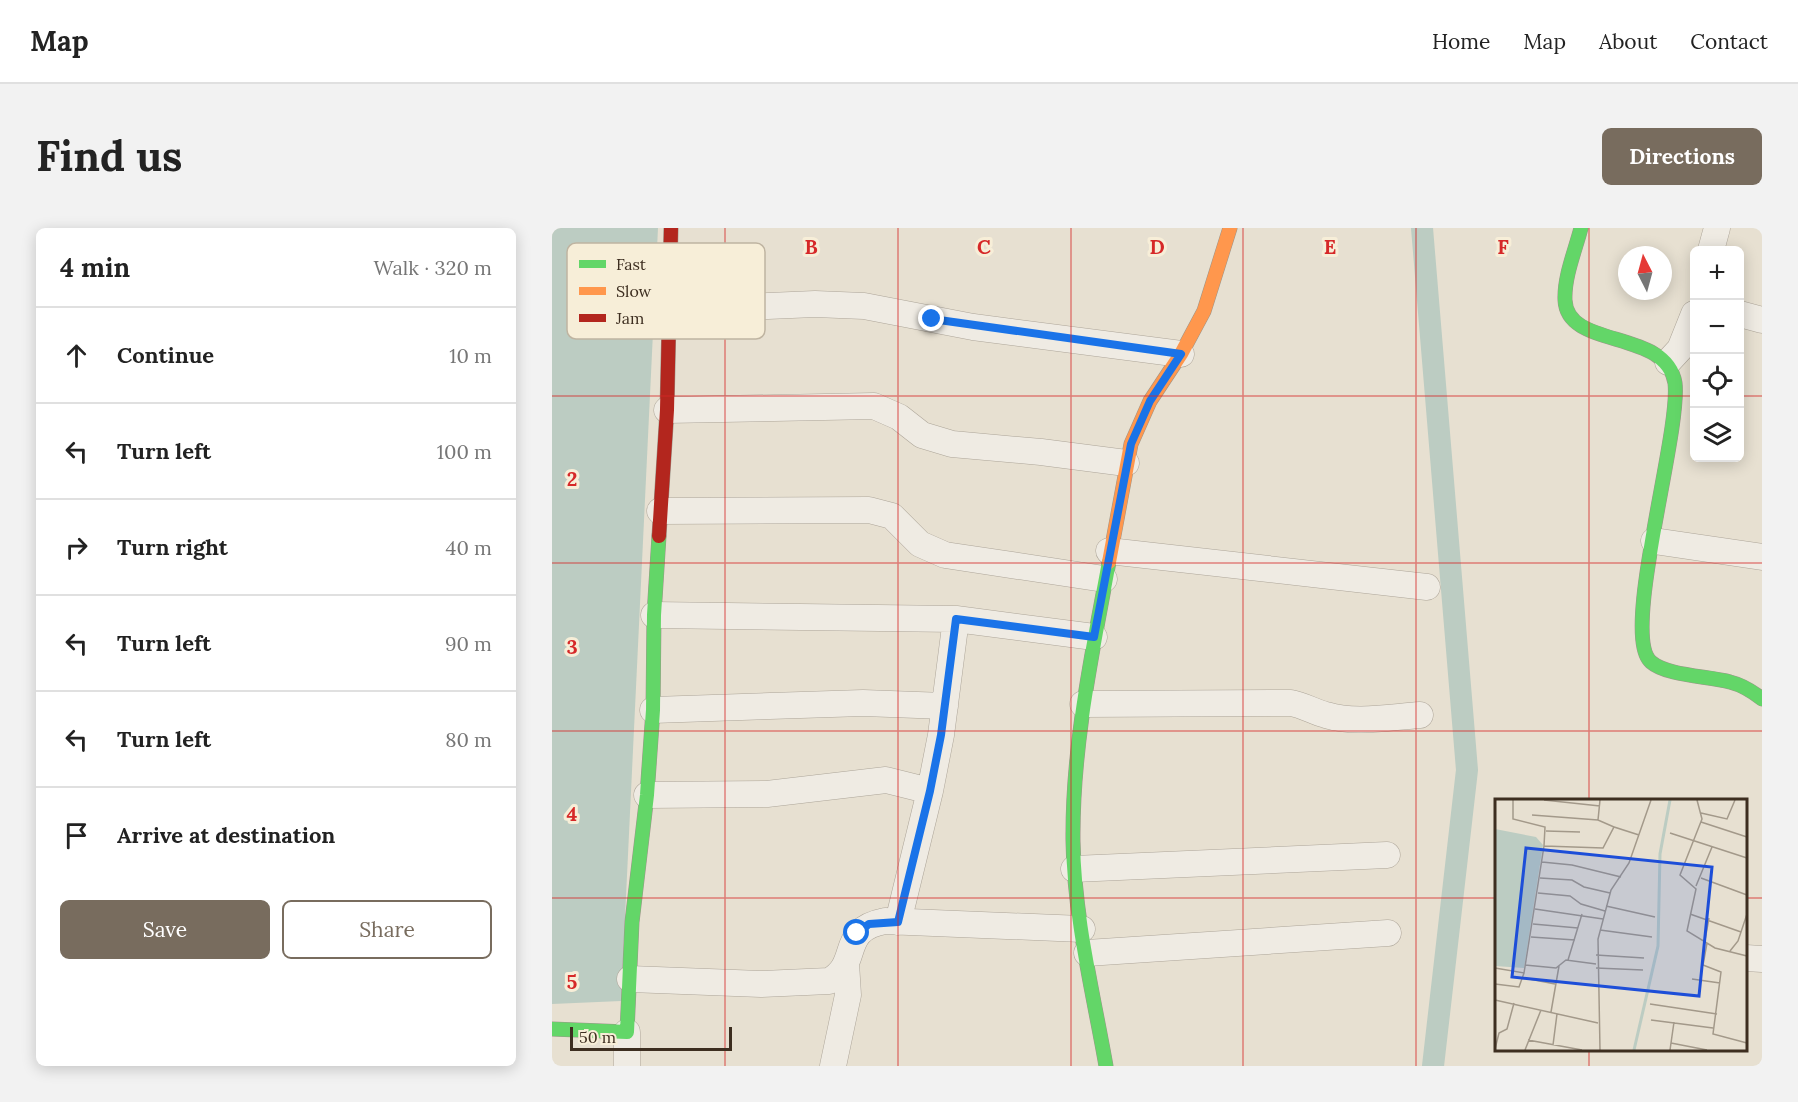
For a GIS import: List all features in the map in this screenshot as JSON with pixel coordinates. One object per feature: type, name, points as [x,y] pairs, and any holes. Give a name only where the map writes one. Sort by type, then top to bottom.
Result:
[{"type":"street","points":[[671,228],[671,243]]},
{"type":"street","points":[[1106,1066],[1074,869],[1076,768],[1083,704],[1109,551],[1131,444],[1150,401],[1181,354],[1204,311],[1230,228]]},
{"type":"street","points":[[1581,228],[1564,302],[1569,315],[1597,333],[1653,353],[1668,362],[1675,377],[1676,390],[1654,541],[1642,602],[1644,652],[1650,661],[1661,668],[1732,682],[1749,689],[1762,699]]},
{"type":"street","points":[[1712,246],[1717,228]]},
{"type":"street","points":[[765,306],[815,304],[864,306],[973,327],[1181,354]]},
{"type":"street","points":[[1744,315],[1762,320]]},
{"type":"street","points":[[1668,362],[1680,349],[1690,326]]},
{"type":"street","points":[[627,1066],[637,865],[647,795],[653,710],[654,615],[669,339]]},
{"type":"street","points":[[667,410],[874,406],[899,417],[922,435],[952,444],[1126,463]]},
{"type":"street","points":[[660,512],[869,510],[892,516],[920,543],[945,555],[1104,579]]},
{"type":"street","points":[[1654,541],[1762,557]]},
{"type":"street","points":[[1109,551],[1427,587]]},
{"type":"street","points":[[654,615],[956,619],[1094,637]]},
{"type":"street","points":[[898,922],[930,791],[945,706],[956,619]]},
{"type":"street","points":[[653,710],[863,703],[945,706]]},
{"type":"street","points":[[1083,704],[1291,703],[1307,706],[1326,715],[1350,719],[1420,715]]},
{"type":"street","points":[[647,795],[767,794],[886,780],[930,791]]},
{"type":"street","points":[[1074,869],[1387,855]]},
{"type":"street","points":[[630,979],[806,983],[829,981],[838,976],[846,963],[857,933],[869,924],[898,922],[1084,941],[1388,933]]},
{"type":"street","points":[[1747,958],[1762,959]]},
{"type":"street","points":[[833,1066],[848,995],[846,963]]},
{"type":"street","points":[[552,1029],[627,1032]]},
{"type":"shaded area","points":[[552,228],[658,228],[657,243],[567,243],[567,339],[653,339],[621,1001],[552,1004]]},
{"type":"waterway","points":[[1422,228],[1467,770],[1433,1066]]},
{"type":"traffic: fast","points":[[1581,228],[1566,282],[1565,300],[1570,316],[1582,326],[1598,334],[1637,346],[1654,354],[1668,366],[1675,383],[1669,444],[1647,575],[1643,644],[1651,662],[1658,667],[1677,673],[1734,683],[1762,699]]},
{"type":"traffic: fast","points":[[552,1029],[627,1032],[632,922],[647,795],[653,710],[654,615],[659,536]]},
{"type":"traffic: fast","points":[[1106,1066],[1080,926],[1073,841],[1079,736],[1109,562]]},
{"type":"traffic: slow","points":[[1109,562],[1131,444],[1150,401],[1181,354],[1204,311],[1230,228]]},
{"type":"traffic: jam","points":[[671,228],[671,243]]},
{"type":"traffic: jam","points":[[659,536],[667,410],[669,339]]},
{"type":"route","points":[[857,933],[869,924],[885,921],[898,922],[930,791],[941,735],[956,619],[978,620],[1094,637],[1131,444],[1150,401],[1181,354],[973,327],[932,319]]}]
